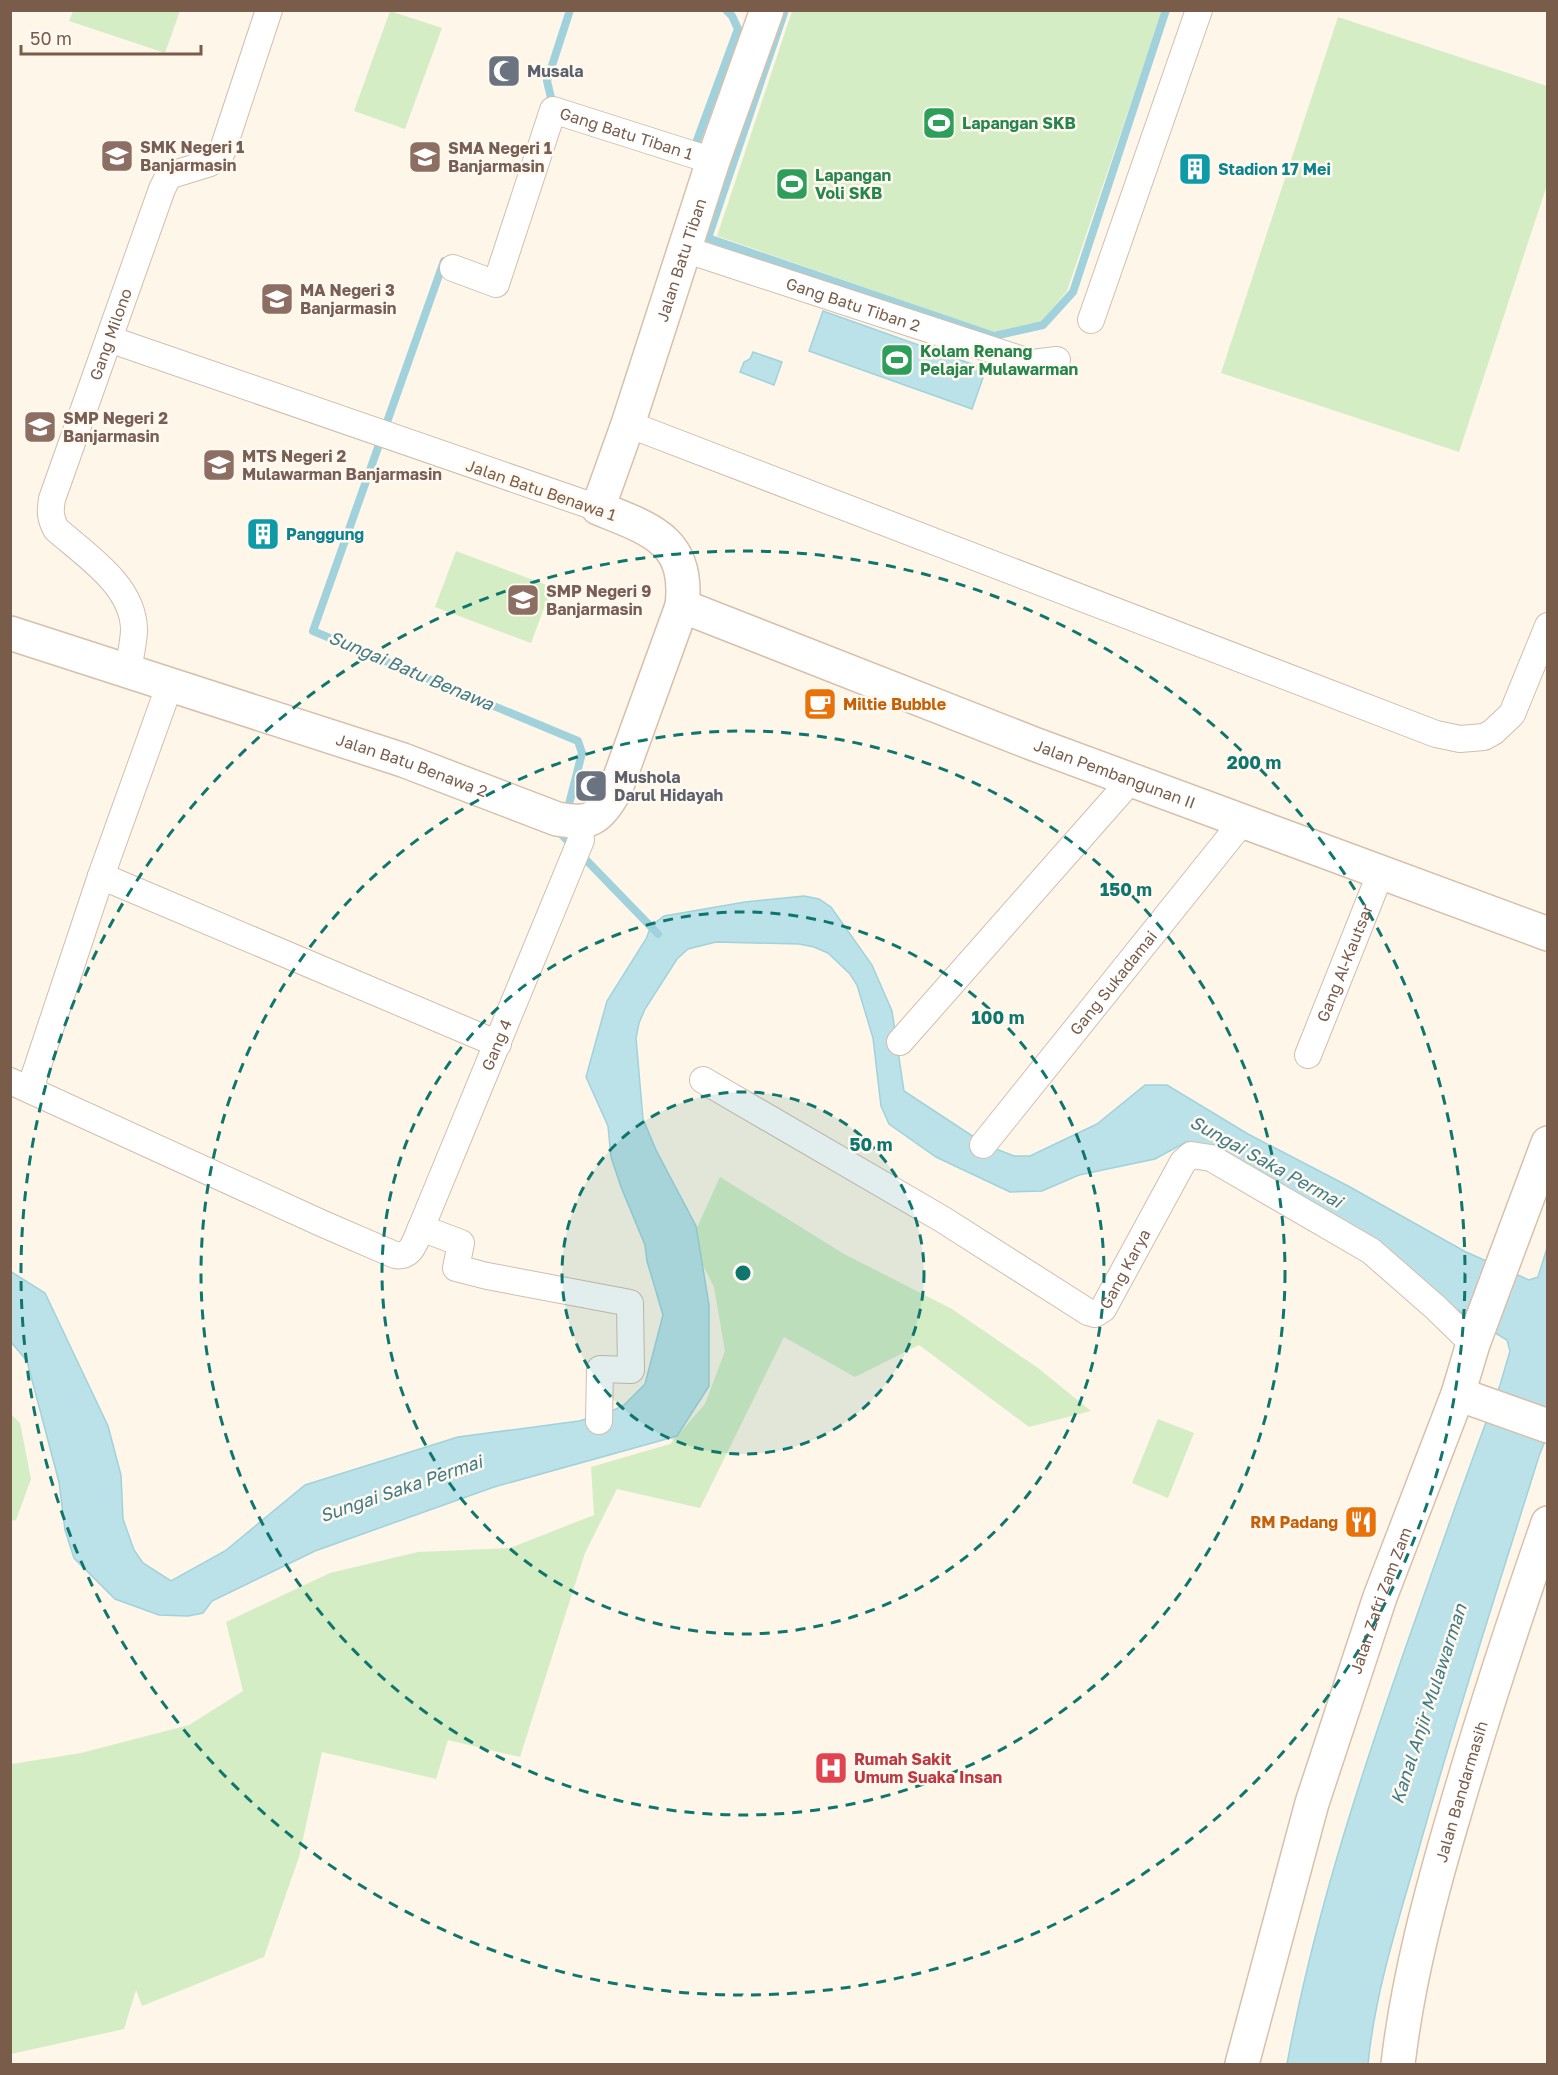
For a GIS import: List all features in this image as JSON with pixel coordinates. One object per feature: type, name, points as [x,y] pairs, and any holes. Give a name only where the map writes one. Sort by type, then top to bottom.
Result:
[{"type":"street","name":"Gang Milono","points":[[128,670],[134,629],[128,604],[113,580],[56,529],[51,520],[50,510],[166,180],[171,175],[210,163],[225,147],[269,10]]},
{"type":"street","name":"Jalan Batu Tiban","points":[[598,508],[628,424],[713,161],[767,10]]},
{"type":"street","points":[[1091,320],[1199,10]]},
{"type":"street","name":"Gang Batu Tiban 1","points":[[453,268],[496,284],[553,110],[713,161]]},
{"type":"street","name":"Gang Batu Tiban 2","points":[[684,249],[1032,363],[1057,360]]},
{"type":"street","name":"Jalan Batu Benawa 1","points":[[109,339],[598,508],[653,532],[669,545],[679,560],[685,585],[682,606]]},
{"type":"street","points":[[628,424],[1424,729],[1460,739],[1484,737],[1493,732],[1512,714],[1548,626]]},
{"type":"street","points":[[572,827],[595,817],[615,791],[682,606]]},
{"type":"street","name":"Jalan Pembangunan II","points":[[682,606],[1034,744],[1548,934]]},
{"type":"street","name":"Jalan Batu Benawa 2","points":[[10,633],[403,760],[572,827]]},
{"type":"street","points":[[20,1085],[101,876],[170,684]]},
{"type":"street","points":[[900,1042],[1131,780]]},
{"type":"street","name":"Gang Sukadamai","points":[[983,1145],[1243,821]]},
{"type":"street","name":"Gang 4","points":[[20,1085],[321,1223],[395,1255],[407,1254],[412,1249],[421,1228],[570,866],[572,827]]},
{"type":"street","name":"Gang Al-Kautsar","points":[[1308,1055],[1381,872]]},
{"type":"street","points":[[101,876],[498,1044]]},
{"type":"street","name":"Gang Karya","points":[[703,1080],[942,1220],[1088,1312],[1095,1314],[1103,1309],[1183,1162],[1191,1155],[1210,1158],[1371,1251],[1435,1307],[1476,1339]]},
{"type":"street","name":"Jalan Zafri Zam Zam","points":[[1242,2064],[1316,1792],[1380,1597],[1467,1397],[1476,1339],[1548,1143]]},
{"type":"street","points":[[421,1228],[461,1243],[456,1268],[630,1303],[631,1370],[600,1369],[599,1421]]},
{"type":"street","points":[[1467,1397],[1548,1426]]},
{"type":"street","name":"Jalan Bandarmasih","points":[[1398,2064],[1403,2017],[1438,1869],[1490,1691],[1548,1523]]},
{"type":"green space","points":[[73,10],[180,11],[165,53],[69,21]]},
{"type":"green space","points":[[390,11],[442,28],[405,129],[354,111]]},
{"type":"green space","name":"Lapangan SKB","points":[[792,11],[1162,11],[1067,291],[1041,322],[993,332],[717,236]]},
{"type":"green space","points":[[1338,17],[1547,86],[1547,185],[1459,452],[1221,373]]},
{"type":"green space","points":[[456,551],[552,587],[531,643],[435,607]]},
{"type":"green space","points":[[720,1177],[844,1254],[952,1309],[1038,1368],[1091,1411],[1029,1427],[919,1345],[855,1377],[784,1337],[700,1508],[617,1489],[585,1553],[520,1757],[448,1740],[436,1779],[322,1752],[299,1857],[264,1957],[142,2006],[136,1990],[124,2029],[11,2054],[10,1760],[12,1764],[81,1753],[189,1725],[243,1691],[226,1622],[330,1573],[418,1552],[510,1548],[594,1515],[591,1467],[670,1444],[705,1404],[725,1351],[714,1287],[691,1241]]},
{"type":"green space","points":[[11,1414],[20,1423],[31,1479],[16,1520],[11,1521]]},
{"type":"green space","points":[[1158,1419],[1194,1433],[1168,1498],[1132,1483]]},
{"type":"water","name":"Kolam Renang Pelajar Mulawarman","points":[[823,311],[986,369],[972,409],[809,351]]},
{"type":"water","points":[[753,352],[782,362],[774,385],[740,372],[744,362],[750,359]]},
{"type":"water","points":[[804,896],[819,899],[831,907],[872,965],[892,1011],[904,1091],[986,1145],[1014,1156],[1030,1156],[1097,1124],[1145,1085],[1167,1085],[1248,1134],[1350,1187],[1464,1251],[1529,1280],[1538,1277],[1547,1248],[1547,1436],[1432,1802],[1388,1957],[1376,2010],[1368,2064],[1287,2064],[1312,1950],[1360,1781],[1500,1385],[1510,1351],[1507,1340],[1212,1154],[1186,1142],[1155,1159],[1079,1175],[1042,1191],[1010,1192],[936,1157],[889,1124],[881,1106],[873,1038],[857,985],[850,974],[828,953],[814,947],[799,944],[716,942],[688,949],[677,959],[645,1009],[639,1023],[636,1038],[643,1119],[656,1150],[696,1226],[709,1305],[709,1386],[677,1436],[494,1487],[315,1551],[212,1601],[203,1613],[188,1616],[159,1615],[115,1599],[74,1558],[65,1530],[59,1482],[27,1361],[11,1342],[10,1271],[45,1293],[108,1426],[121,1475],[123,1519],[134,1550],[143,1563],[171,1581],[225,1551],[305,1485],[458,1437],[579,1421],[610,1412],[624,1405],[645,1384],[663,1315],[647,1261],[645,1245],[611,1157],[608,1126],[586,1077],[607,1001],[646,939],[651,926],[664,916],[745,902]]},
{"type":"waterway","name":"Sungai Batu Benawa","points":[[550,106],[552,102],[547,81],[570,10]]},
{"type":"waterway","points":[[696,143],[738,29],[732,16],[726,10]]},
{"type":"waterway","points":[[785,10],[708,238],[994,336],[1043,325],[1073,292],[1166,10]]},
{"type":"waterway","name":"Sungai Batu Benawa","points":[[444,261],[313,631],[578,741],[582,753],[567,812]]},
{"type":"waterway","name":"Sungai Batu Benawa","points":[[562,829],[561,834],[658,934]]},
{"type":"place","name":"Musala","points":[[504,71]]},
{"type":"place","name":"Lapangan SKB","points":[[939,123]]},
{"type":"place","name":"SMK Negeri 1 Banjarmasin","points":[[117,156]]},
{"type":"place","name":"SMA Negeri 1 Banjarmasin","points":[[425,157]]},
{"type":"place","name":"Stadion 17 Mei","points":[[1195,169]]},
{"type":"place","name":"Lapangan Voli SKB","points":[[792,184]]},
{"type":"place","name":"MA Negeri 3 Banjarmasin","points":[[277,299]]},
{"type":"place","name":"Kolam Renang Pelajar Mulawarman","points":[[897,360]]},
{"type":"place","name":"SMP Negeri 2 Banjarmasin","points":[[40,427]]},
{"type":"place","name":"MTS Negeri 2 Mulawarman Banjarmasin","points":[[219,465]]},
{"type":"place","name":"Panggung","points":[[263,534]]},
{"type":"place","name":"SMP Negeri 9 Banjarmasin","points":[[523,600]]},
{"type":"place","name":"Miltie Bubble","points":[[820,704]]},
{"type":"place","name":"Mushola Darul Hidayah","points":[[591,786]]},
{"type":"place","name":"RM Padang","points":[[1361,1522]]},
{"type":"place","name":"Rumah Sakit Umum Suaka Insan","points":[[831,1768]]},
{"type":"water label","name":"Sungai Saka Permai","points":[[1266,1162]]},
{"type":"water label","name":"Sungai Saka Permai","points":[[401,1489]]},
{"type":"water label","name":"Kanal Anjir Mulawarman","points":[[1429,1704]]}]
